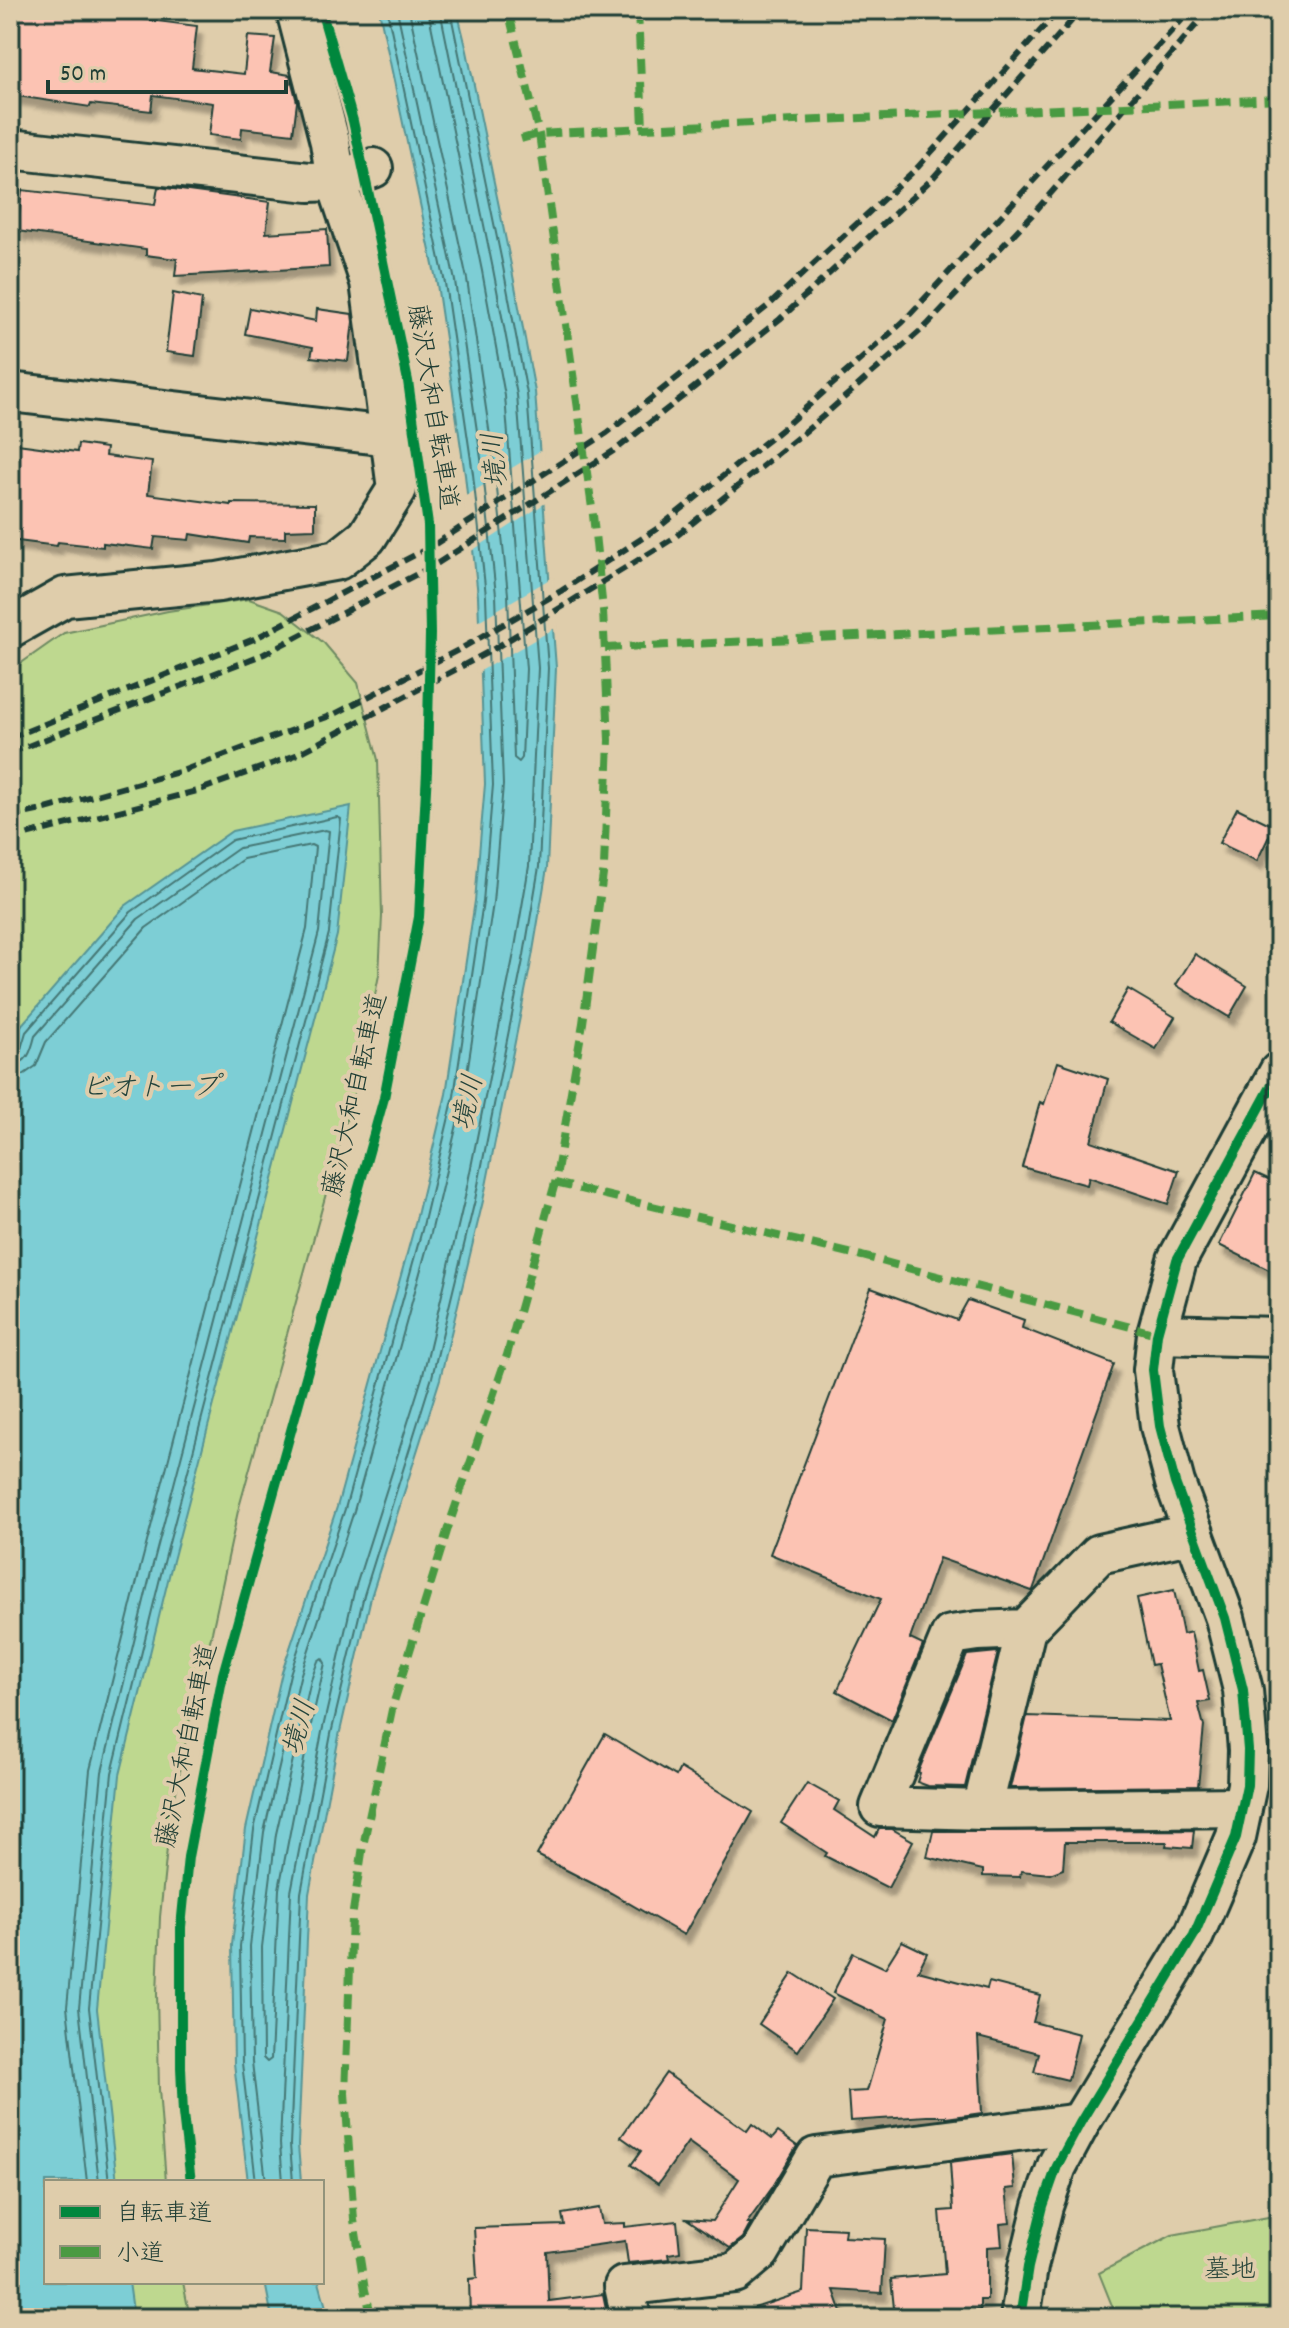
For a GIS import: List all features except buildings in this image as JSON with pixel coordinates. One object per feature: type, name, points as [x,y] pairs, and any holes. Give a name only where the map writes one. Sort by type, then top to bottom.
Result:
[{"type":"street","points":[[10,628],[65,597],[218,582],[338,560],[367,537],[397,489],[370,282],[336,181],[330,142],[296,10]]},
{"type":"street","points":[[10,149],[309,182],[336,181],[373,168]]},
{"type":"street","points":[[10,392],[389,436]]},
{"type":"street","points":[[1020,2318],[1028,2267],[1043,2206],[1057,2166],[1194,1935],[1236,1837],[1247,1785],[1248,1750],[1243,1690],[1225,1618],[1175,1483],[1160,1426],[1153,1370],[1157,1334],[1177,1260],[1279,1072]]},
{"type":"street","points":[[1157,1334],[1279,1337]]},
{"type":"street","points":[[982,1810],[1026,1629],[1099,1554],[1194,1533]]},
{"type":"street","points":[[1026,1629],[951,1635],[880,1807],[982,1810],[1242,1807]]},
{"type":"street","points":[[631,2318],[624,2286],[735,2273],[760,2252],[816,2157],[1080,2123]]},
{"type":"green space","points":[[249,599],[283,611],[324,643],[358,683],[378,760],[382,916],[379,975],[360,1071],[238,1511],[190,1718],[169,1829],[160,1917],[157,1994],[159,2089],[166,2180],[44,2180],[44,2284],[183,2284],[190,2318],[10,2318],[10,671],[64,633],[168,611]]},
{"type":"green space","name":"墓地","points":[[1279,2215],[1279,2318],[1117,2318],[1099,2273],[1172,2235]]},
{"type":"water","name":"境川","points":[[379,10],[457,10],[511,265],[535,392],[556,668],[547,868],[483,1201],[440,1379],[371,1597],[339,1736],[309,1894],[298,2145],[301,2180],[248,2180],[234,2063],[232,1945],[246,1829],[282,1672],[337,1507],[414,1228],[446,1094],[475,901],[485,784],[478,596],[465,475],[437,284]]},
{"type":"water","name":"ビオトープ","points":[[351,806],[337,935],[120,1775],[97,2009],[117,2180],[44,2180],[44,2284],[129,2284],[134,2318],[10,2318],[10,1060],[19,1028],[125,906],[232,831]]},
{"type":"water","points":[[265,2284],[320,2284],[329,2318],[272,2318]]},
{"type":"pier","points":[[543,449],[547,502],[470,552],[464,497]]},
{"type":"pier","points":[[553,577],[557,627],[477,673],[475,623]]},
{"type":"railway","points":[[10,738],[254,639],[432,546],[607,433],[768,306],[918,167],[1059,10]]},
{"type":"railway","points":[[10,753],[264,654],[438,563],[618,448],[780,319],[932,179],[1081,10]]},
{"type":"railway","points":[[10,817],[182,771],[335,714],[462,648],[561,591],[658,528],[783,428],[903,322],[1191,10]]},
{"type":"railway","points":[[10,839],[197,791],[296,755],[492,650],[674,538],[813,425],[927,325],[1032,215],[1209,10]]},
{"type":"marked path","points":[[372,2318],[354,2220],[345,2093],[352,1918],[363,1846],[393,1705],[448,1528],[507,1355],[555,1183],[583,1023],[604,867],[609,740],[603,610],[593,515],[539,134],[508,10]]},
{"type":"marked path","points":[[638,10],[643,128]]},
{"type":"marked path","points":[[521,139],[539,134],[643,128],[1279,99]]},
{"type":"marked path","points":[[605,648],[1279,616]]},
{"type":"marked path","points":[[555,1183],[862,1256],[1157,1334]]},
{"type":"cycle path","name":"藤沢大和自転車道","points":[[191,2180],[181,2067],[181,1927],[188,1857],[223,1674],[384,1098],[419,917],[427,771],[430,634],[428,525],[408,381],[353,121],[321,10]]},
{"type":"cycle path","points":[[1020,2318],[1028,2267],[1043,2206],[1057,2166],[1194,1935],[1236,1837],[1247,1785],[1248,1750],[1243,1690],[1225,1618],[1175,1483],[1160,1426],[1153,1370],[1157,1334],[1177,1260],[1279,1072]]}]
